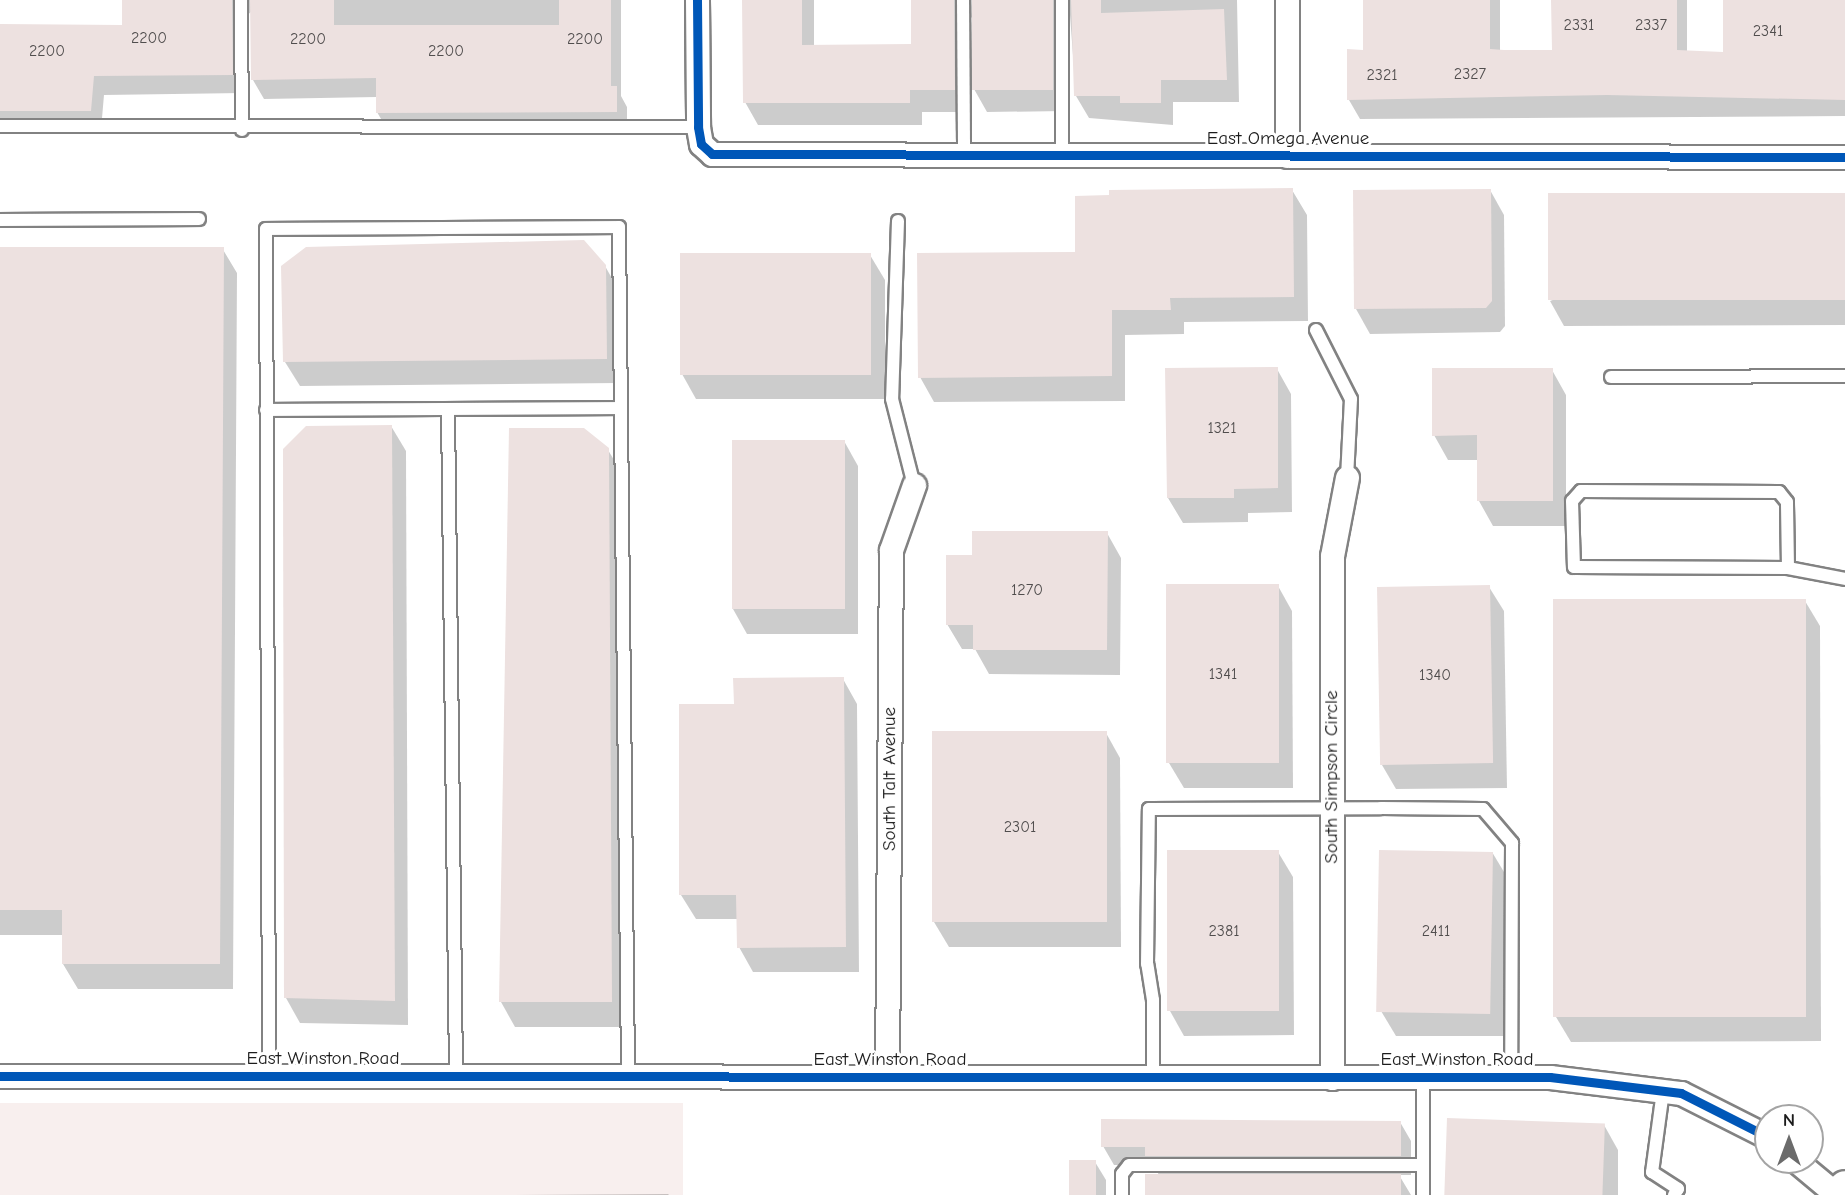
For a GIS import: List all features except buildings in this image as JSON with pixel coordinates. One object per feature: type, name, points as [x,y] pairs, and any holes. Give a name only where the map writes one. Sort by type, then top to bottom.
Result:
[{"type":"street","points":[[697,0],[698,127]]},
{"type":"street","points":[[1287,0],[1287,156]]},
{"type":"street","name":"East Omega Avenue","points":[[698,127],[701,144],[712,154],[731,156],[1845,157]]},
{"type":"street","name":"South Simpson Circle","points":[[1332,1078],[1332,556],[1347,477]]},
{"type":"street","name":"South Talt Avenue","points":[[887,1077],[891,550],[914,485]]},
{"type":"street","name":"East Winston Road","points":[[0,1076],[1550,1077],[1681,1093],[1754,1130]]},
{"type":"street","points":[[1814,1174],[1838,1192]]},
{"type":"lane","points":[[241,0],[242,130]]},
{"type":"lane","points":[[963,0],[964,156]]},
{"type":"lane","points":[[1062,0],[1062,156]]},
{"type":"lane","points":[[0,126],[242,130],[698,127]]},
{"type":"lane","points":[[0,220],[199,219]]},
{"type":"lane","points":[[898,221],[892,399],[914,485]]},
{"type":"lane","points":[[269,1076],[266,229],[619,227],[628,1077]]},
{"type":"lane","points":[[1316,330],[1350,399],[1347,477]]},
{"type":"lane","points":[[1611,377],[1845,376]]},
{"type":"lane","points":[[266,410],[621,408]]},
{"type":"lane","points":[[448,409],[456,1077]]},
{"type":"lane","points":[[1788,568],[1787,502],[1780,492],[1581,491],[1572,501],[1574,567],[1788,568],[1845,579]]},
{"type":"lane","points":[[1153,1078],[1153,1000],[1147,964],[1149,808],[1483,809],[1512,843],[1511,1077]]},
{"type":"lane","points":[[1423,1078],[1423,1195]]},
{"type":"lane","points":[[1663,1091],[1652,1172],[1678,1189],[1674,1195]]},
{"type":"lane","points":[[1122,1195],[1122,1174],[1129,1165],[1423,1165]]},
{"type":"shaded area","points":[[0,1103],[683,1103],[683,1195],[0,1195]]},
{"type":"cycle path","points":[[697,0],[698,127],[701,144],[712,154],[1845,157]]},
{"type":"cycle path","points":[[0,1076],[1550,1077],[1681,1093],[1754,1130]]}]
